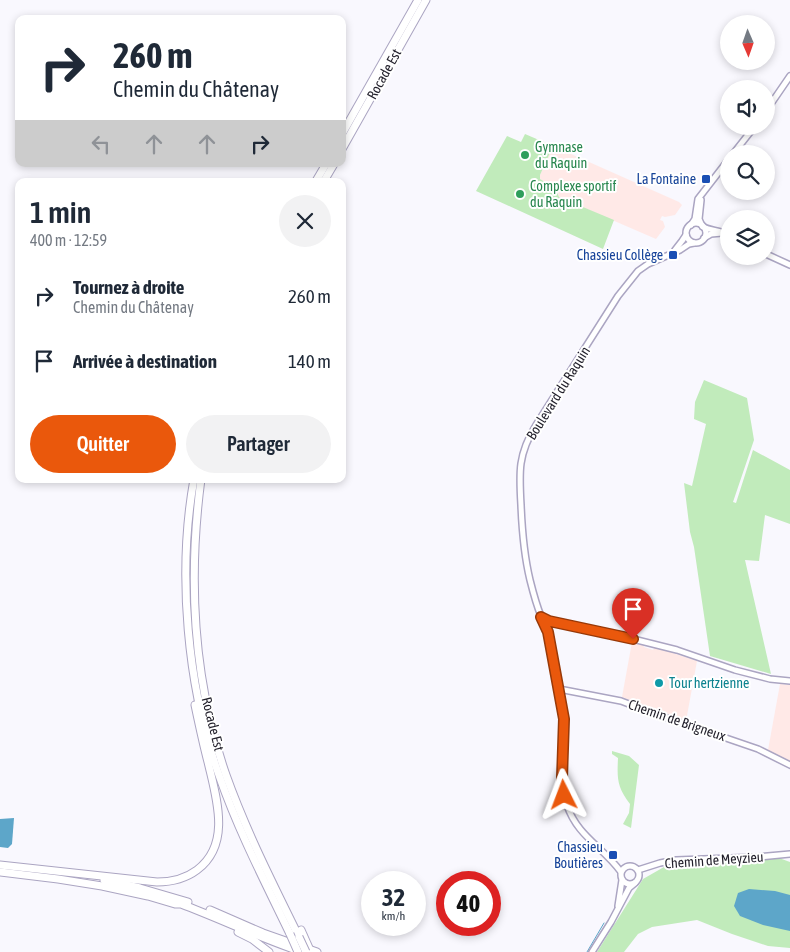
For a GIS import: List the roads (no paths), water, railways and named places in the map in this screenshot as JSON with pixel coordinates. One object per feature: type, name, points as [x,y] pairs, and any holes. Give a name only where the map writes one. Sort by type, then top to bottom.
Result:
[{"type":"highway","name":"Rocade Est","points":[[346,127],[418,0]]},
{"type":"highway","name":"Rocade Est","points":[[346,142],[426,0]]},
{"type":"highway","points":[[318,178],[324,167]]},
{"type":"highway","points":[[326,178],[332,167]]},
{"type":"highway","name":"Rocade Est","points":[[193,483],[188,523],[186,564],[187,609],[194,673],[206,732],[219,776],[235,818],[300,952]]},
{"type":"highway","name":"Rocade Est","points":[[201,483],[195,537],[194,614],[198,652],[208,709],[226,773],[238,806],[299,937],[309,951]]},
{"type":"highway","points":[[66,873],[72,872],[151,882],[170,882],[180,880],[191,874],[200,868],[209,857],[217,840],[219,827],[218,813],[194,699],[191,680],[194,673]]},
{"type":"highway","points":[[0,865],[66,873],[133,886],[175,897],[221,914],[263,933],[316,952]]},
{"type":"highway","points":[[0,872],[102,886],[175,904],[236,930],[269,952]]},
{"type":"highway","points":[[175,904],[181,904],[213,916],[300,952]]},
{"type":"highway","points":[[293,924],[299,928],[309,951]]},
{"type":"street","points":[[775,98],[790,76]]},
{"type":"street","points":[[720,170],[698,199],[694,219],[687,229],[686,235],[694,243],[711,234],[720,234]]},
{"type":"street","points":[[703,192],[699,219],[705,232],[704,238]]},
{"type":"street","points":[[691,225],[697,224],[707,229],[720,231]]},
{"type":"street","name":"Boulevard du Raquin","points":[[673,252],[686,235]]},
{"type":"street","name":"Boulevard du Raquin","points":[[621,872],[582,832],[572,818],[567,806],[562,784],[564,719],[548,632],[541,617],[530,579],[522,533],[520,471],[522,454],[536,425],[618,296],[638,270],[694,243]]},
{"type":"street","points":[[775,258],[790,265]]},
{"type":"street","points":[[541,617],[549,621],[677,650],[735,670],[790,681]]},
{"type":"street","name":"Chemin de Brigneux","points":[[559,689],[621,701],[758,749],[790,765]]},
{"type":"street","name":"Chemin de Meyzieu","points":[[638,870],[660,862],[676,860],[790,854]]},
{"type":"street","points":[[592,952],[617,911],[629,888],[639,878],[638,870],[633,866],[624,868],[621,872],[622,880],[617,911]]},
{"type":"street","points":[[622,880],[628,884],[636,883]]},
{"type":"water","points":[[14,818],[12,844],[8,848],[0,847],[0,819]]},
{"type":"water","points":[[749,889],[775,891],[790,895],[790,931],[763,925],[740,916],[734,906],[738,893]]},
{"type":"waterway","points":[[587,952],[604,923]]},
{"type":"place","name":"Gymnase du Raquin","points":[[525,155]]},
{"type":"place","name":"La Fontaine","points":[[706,179]]},
{"type":"place","name":"Complexe sportif du Raquin","points":[[520,194]]},
{"type":"place","name":"Chassieu Collège","points":[[673,255]]},
{"type":"place","name":"Tour hertzienne","points":[[659,683]]},
{"type":"place","name":"Chassieu Boutières","points":[[613,855]]}]
